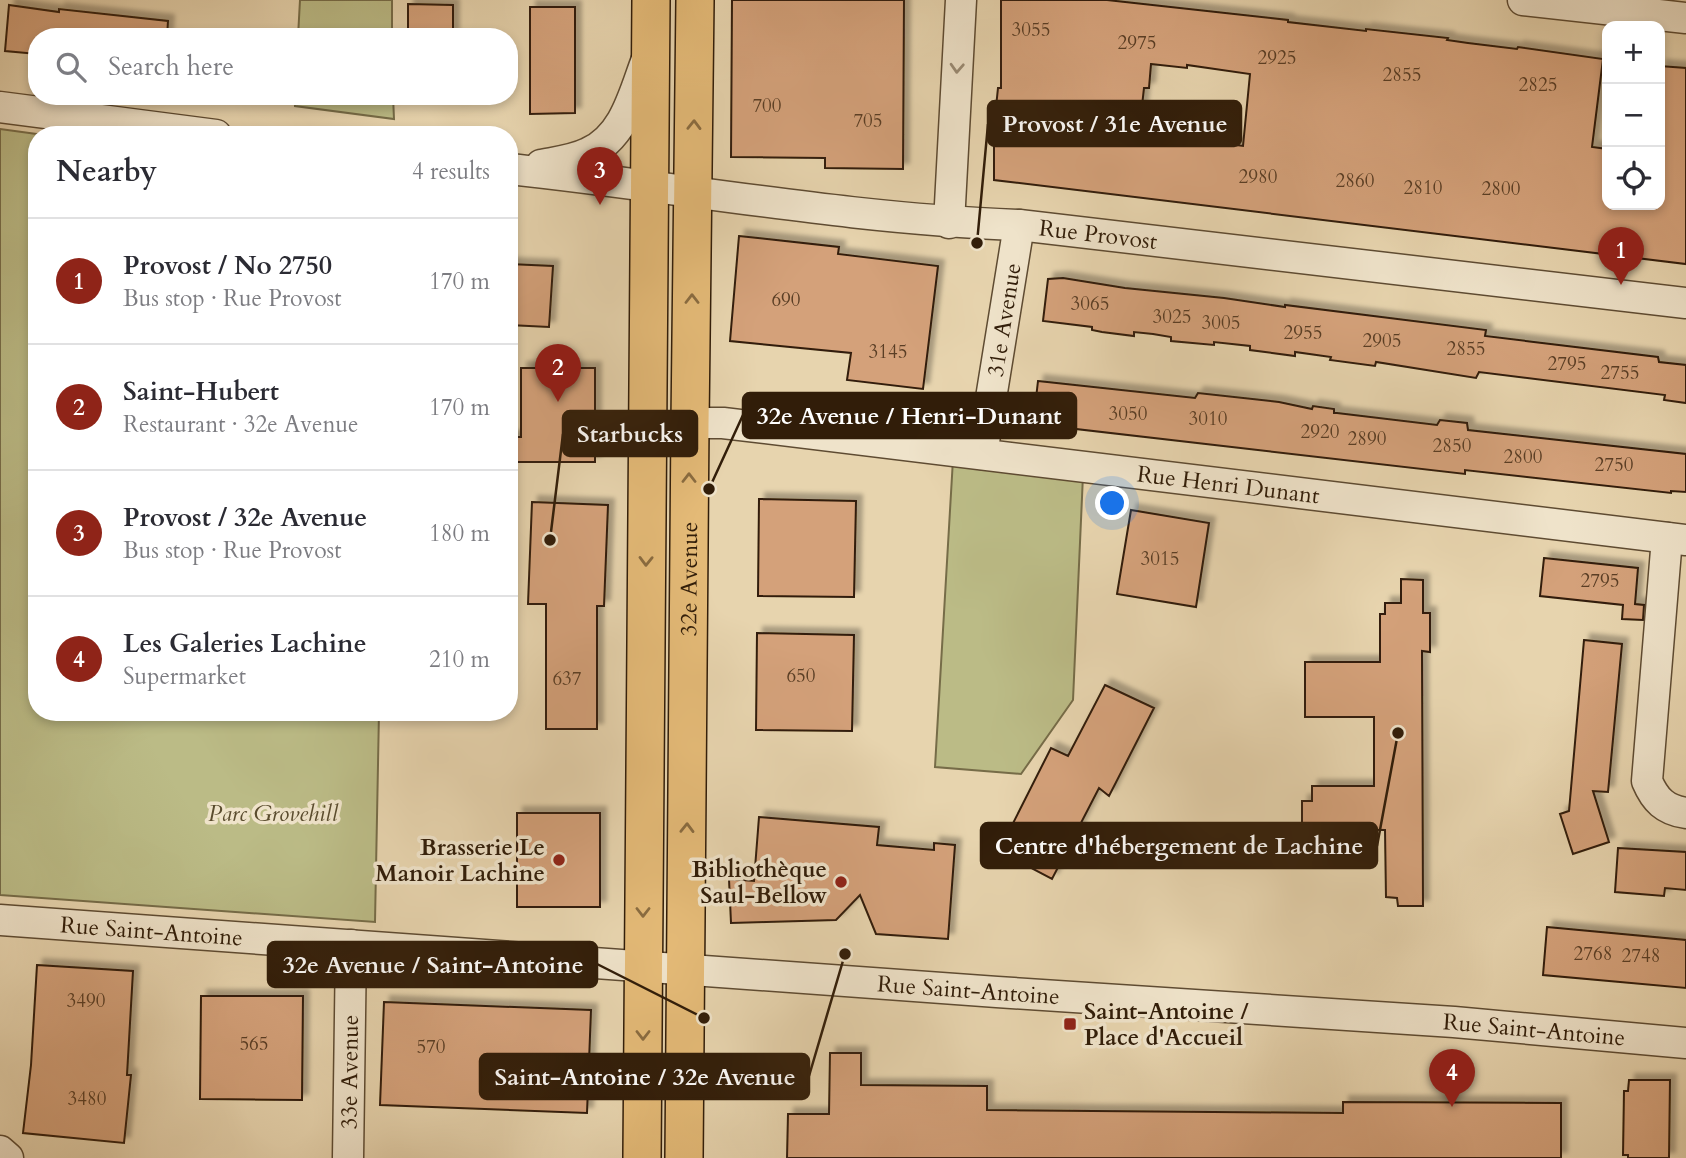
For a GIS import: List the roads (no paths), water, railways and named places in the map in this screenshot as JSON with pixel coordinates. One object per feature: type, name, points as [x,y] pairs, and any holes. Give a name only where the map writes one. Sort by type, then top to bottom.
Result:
[{"type":"main road","name":"32e Avenue","points":[[642,1158],[651,0]]},
{"type":"main road","name":"32e Avenue","points":[[684,1158],[695,0]]},
{"type":"street","points":[[948,223],[961,0]]},
{"type":"street","points":[[1523,0],[1686,18]]},
{"type":"street","points":[[518,169],[586,155],[603,145],[619,127],[650,52]]},
{"type":"street","points":[[0,107],[147,126]]},
{"type":"street","name":"Rue Provost","points":[[518,170],[948,223],[1019,225],[1686,303]]},
{"type":"street","name":"31e Avenue","points":[[982,454],[1019,225]]},
{"type":"street","name":"Rue Henri Dunant","points":[[690,423],[723,423],[1676,539]]},
{"type":"street","points":[[1676,539],[1647,781],[1653,797],[1675,812],[1686,813]]},
{"type":"street","name":"Rue Saint-Antoine","points":[[0,920],[1454,1022],[1686,1043]]},
{"type":"street","name":"33e Avenue","points":[[348,1158],[351,945]]},
{"type":"street","points":[[0,1151],[8,1158]]},
{"type":"place","name":"Provost / 32e Avenue","points":[[600,205]]},
{"type":"place","name":"Provost / 31e Avenue","points":[[977,243]]},
{"type":"place","name":"Provost / No 2750","points":[[1621,285]]},
{"type":"place","name":"Saint-Hubert","points":[[558,402]]},
{"type":"place","name":"32e Avenue / Henri-Dunant","points":[[709,489]]},
{"type":"place","name":"Starbucks","points":[[550,540]]},
{"type":"place","name":"Centre d'hébergement de Lachine","points":[[1398,733]]},
{"type":"place","name":"Brasserie Le Manoir Lachine","points":[[559,860]]},
{"type":"place","name":"Bibliothèque Saul-Bellow","points":[[841,882]]},
{"type":"place","name":"Saint-Antoine / 32e Avenue","points":[[845,954]]},
{"type":"place","name":"32e Avenue / Saint-Antoine","points":[[704,1018]]},
{"type":"place","name":"Saint-Antoine / Place d'Accueil","points":[[1070,1024]]},
{"type":"place","name":"Les Galeries Lachine","points":[[1452,1107]]},
{"type":"park label","name":"Parc Grovehill","points":[[273,813]]}]
